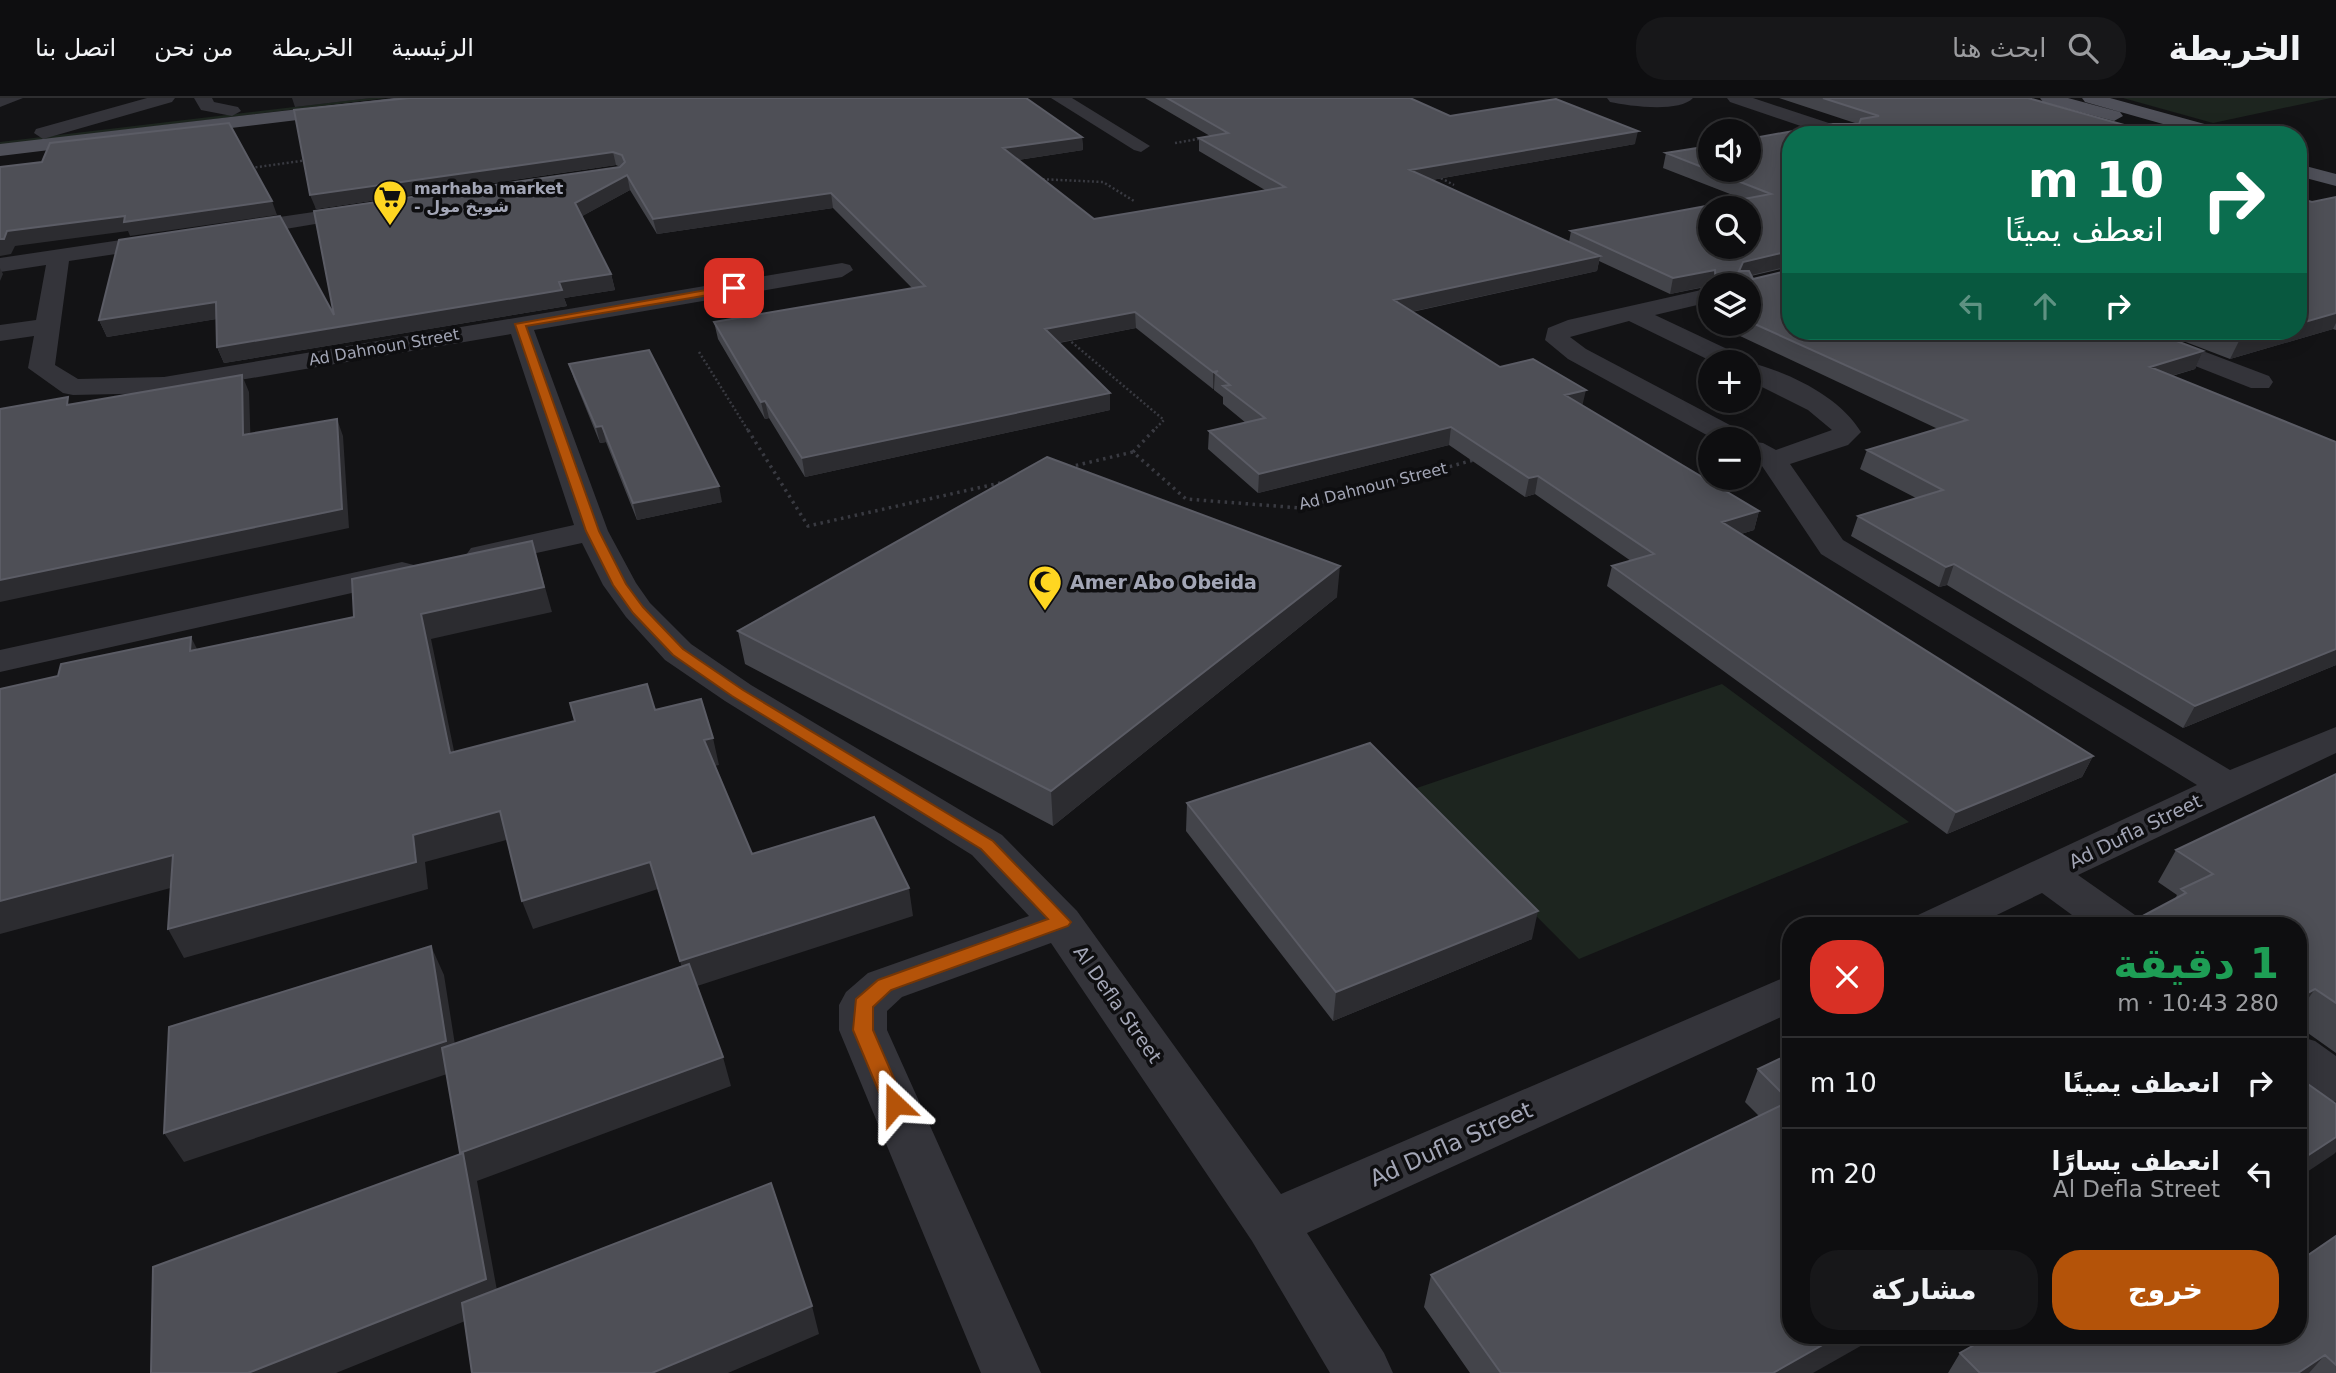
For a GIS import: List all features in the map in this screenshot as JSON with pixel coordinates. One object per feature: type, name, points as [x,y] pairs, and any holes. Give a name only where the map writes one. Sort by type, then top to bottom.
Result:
[{"type":"main road","points":[[0,138],[344,98]]},
{"type":"main road","points":[[0,150],[438,98]]},
{"type":"main road","points":[[2049,98],[2147,126]]},
{"type":"main road","points":[[2091,98],[2192,126]]},
{"type":"main road","points":[[2307,158],[2336,166]]},
{"type":"main road","points":[[2307,172],[2336,180]]},
{"type":"street","points":[[0,102],[15,98]]},
{"type":"street","points":[[43,133],[166,98]]},
{"type":"street","points":[[203,98],[207,106],[232,111]]},
{"type":"street","points":[[1060,98],[1141,146]]},
{"type":"street","points":[[1616,98],[1637,103],[1684,98]]},
{"type":"street","points":[[1736,98],[1819,126]]},
{"type":"street","points":[[0,265],[385,208]]},
{"type":"street","name":"Ad Dahnoun Street","points":[[60,256],[41,368],[73,387],[164,385],[842,270]]},
{"type":"street","points":[[1698,298],[1562,329],[1557,333],[1558,340],[1577,354],[1713,427]]},
{"type":"street","points":[[1632,313],[1708,350]]},
{"type":"street","name":"Al Defla Street","points":[[520,324],[592,531],[620,585],[638,610],[678,652],[738,693],[987,845],[1061,922],[1271,1224]]},
{"type":"street","points":[[0,334],[48,326]]},
{"type":"street","points":[[2151,340],[2260,382]]},
{"type":"street","points":[[1761,376],[1828,410],[1844,425],[1847,432],[1838,439],[1761,453],[1832,547],[2228,786]]},
{"type":"street","points":[[0,661],[592,531]]},
{"type":"street","name":"Ad Dufla Street","points":[[1953,917],[2228,786],[2336,739]]},
{"type":"street","points":[[2046,874],[2106,917]]},
{"type":"street","points":[[1011,1373],[863,1030],[863,1005],[885,985],[1061,922]]},
{"type":"street","name":"Ad Dufla Street","points":[[1271,1224],[1782,997]]},
{"type":"street","points":[[2307,1061],[2336,1082]]},
{"type":"street","points":[[1271,1224],[1363,1373]]},
{"type":"path","points":[[1174,143],[1215,137]]},
{"type":"path","points":[[246,168],[314,160]]},
{"type":"path","points":[[1431,173],[1454,185]]},
{"type":"path","points":[[1034,179],[1103,182],[1134,201]]},
{"type":"path","points":[[1064,335],[1164,420],[1133,452],[1065,468]]},
{"type":"path","points":[[699,352],[808,526],[1011,480]]},
{"type":"path","name":"Ad Dahnoun Street","points":[[1133,452],[1186,499],[1301,508],[1486,457]]},
{"type":"shaded area","points":[[387,98],[0,145],[0,142]]},
{"type":"shaded area","points":[[2123,98],[2331,98],[2213,123]]},
{"type":"shaded area","points":[[1722,684],[1909,822],[1579,959],[1411,790]]},
{"type":"building","points":[[409,98],[1026,98],[1082,137],[1003,148],[1094,219],[1285,187],[1199,138],[1228,133],[1167,98],[1410,98],[1450,116],[1556,99],[1638,131],[1410,170],[1600,256],[1394,300],[1500,367],[1533,359],[1586,390],[1565,395],[1698,475],[1698,490],[1724,490],[1759,511],[1722,522],[2093,756],[1956,812],[1612,566],[1654,554],[1538,476],[1529,478],[1451,427],[1259,474],[1209,431],[1265,418],[1223,386],[1230,385],[1215,373],[1218,371],[1213,372],[1135,312],[1045,329],[1110,393],[802,458],[765,401],[761,402],[714,322],[925,286],[831,193],[653,219],[627,175],[575,203],[611,274],[559,282],[562,290],[217,347],[216,302],[99,320],[119,240],[280,216],[334,315],[314,211],[620,167],[625,162],[622,155],[613,152],[310,195],[294,110]]},
{"type":"building","points":[[1823,98],[2028,98],[2128,126],[1822,126],[1859,124],[1861,119],[1879,116]]},
{"type":"building","points":[[229,123],[272,201],[124,222],[125,216],[7,231],[4,239],[0,239],[0,167],[42,162],[50,143]]},
{"type":"building","points":[[1782,133],[1782,253],[1761,258],[1760,196],[1771,194],[1740,182],[1761,182],[1761,137]]},
{"type":"building","points":[[1698,148],[1698,165],[1666,153]]},
{"type":"building","points":[[2336,197],[2336,313],[2307,321],[2307,201]]},
{"type":"building","points":[[1698,208],[1698,259],[1756,259],[1743,262],[1739,271],[1750,273],[1715,273],[1715,270],[1673,278],[1571,231]]},
{"type":"building","points":[[1782,272],[1782,336],[1761,327],[1761,277]]},
{"type":"building","points":[[1790,340],[2174,340],[2203,351],[2150,367],[2336,442],[2336,649],[2195,706],[1954,564],[1946,567],[1858,516],[1943,490],[1867,450],[1967,420]]},
{"type":"building","points":[[649,350],[719,486],[633,503],[602,426],[596,427],[569,364]]},
{"type":"building","points":[[242,375],[243,435],[337,419],[342,509],[0,580],[0,409],[68,397],[67,405]]},
{"type":"building","points":[[1047,457],[1340,566],[1051,791],[738,631]]},
{"type":"building","points":[[532,541],[544,587],[421,614],[450,753],[575,721],[570,703],[647,684],[655,710],[701,699],[713,738],[704,740],[752,854],[874,817],[909,888],[680,961],[650,862],[522,901],[500,811],[413,835],[416,862],[168,929],[173,855],[0,901],[0,689],[58,676],[61,664],[191,637],[190,651],[354,617],[352,579]]},
{"type":"building","points":[[1370,743],[1538,911],[1336,992],[1187,803]]},
{"type":"building","points":[[2336,774],[2336,1003],[2315,989],[2307,993],[2307,917],[2141,917],[2186,893],[2181,889],[2213,874],[2176,850]]},
{"type":"building","points":[[431,946],[446,1041],[164,1133],[169,1027]]},
{"type":"building","points":[[689,964],[723,1057],[460,1153],[442,1048]]},
{"type":"building","points":[[1782,1058],[1782,1093],[1758,1069]]},
{"type":"building","points":[[2307,1083],[2336,1104],[2336,1137],[2307,1156]]},
{"type":"building","points":[[1782,1105],[1782,1344],[1824,1344],[1773,1373],[1501,1373],[1431,1275]]},
{"type":"building","points":[[463,1153],[486,1279],[248,1373],[151,1373],[153,1267]]},
{"type":"building","points":[[771,1183],[812,1306],[652,1373],[472,1373],[462,1303]]},
{"type":"building","points":[[2336,1236],[2336,1365],[2325,1355],[2298,1373],[1980,1373],[1960,1353],[1976,1344],[2307,1344],[2307,1256]]},
{"type":"place","name":"marhaba market - شويخ مول","points":[[390,227]]},
{"type":"place","name":"Amer Abo Obeida","points":[[1045,612]]},
{"type":"route","points":[[734,288],[520,324],[592,531],[620,585],[638,610],[678,652],[738,693],[987,845],[1061,922],[885,985],[863,1005],[863,1030],[895,1104]]}]
